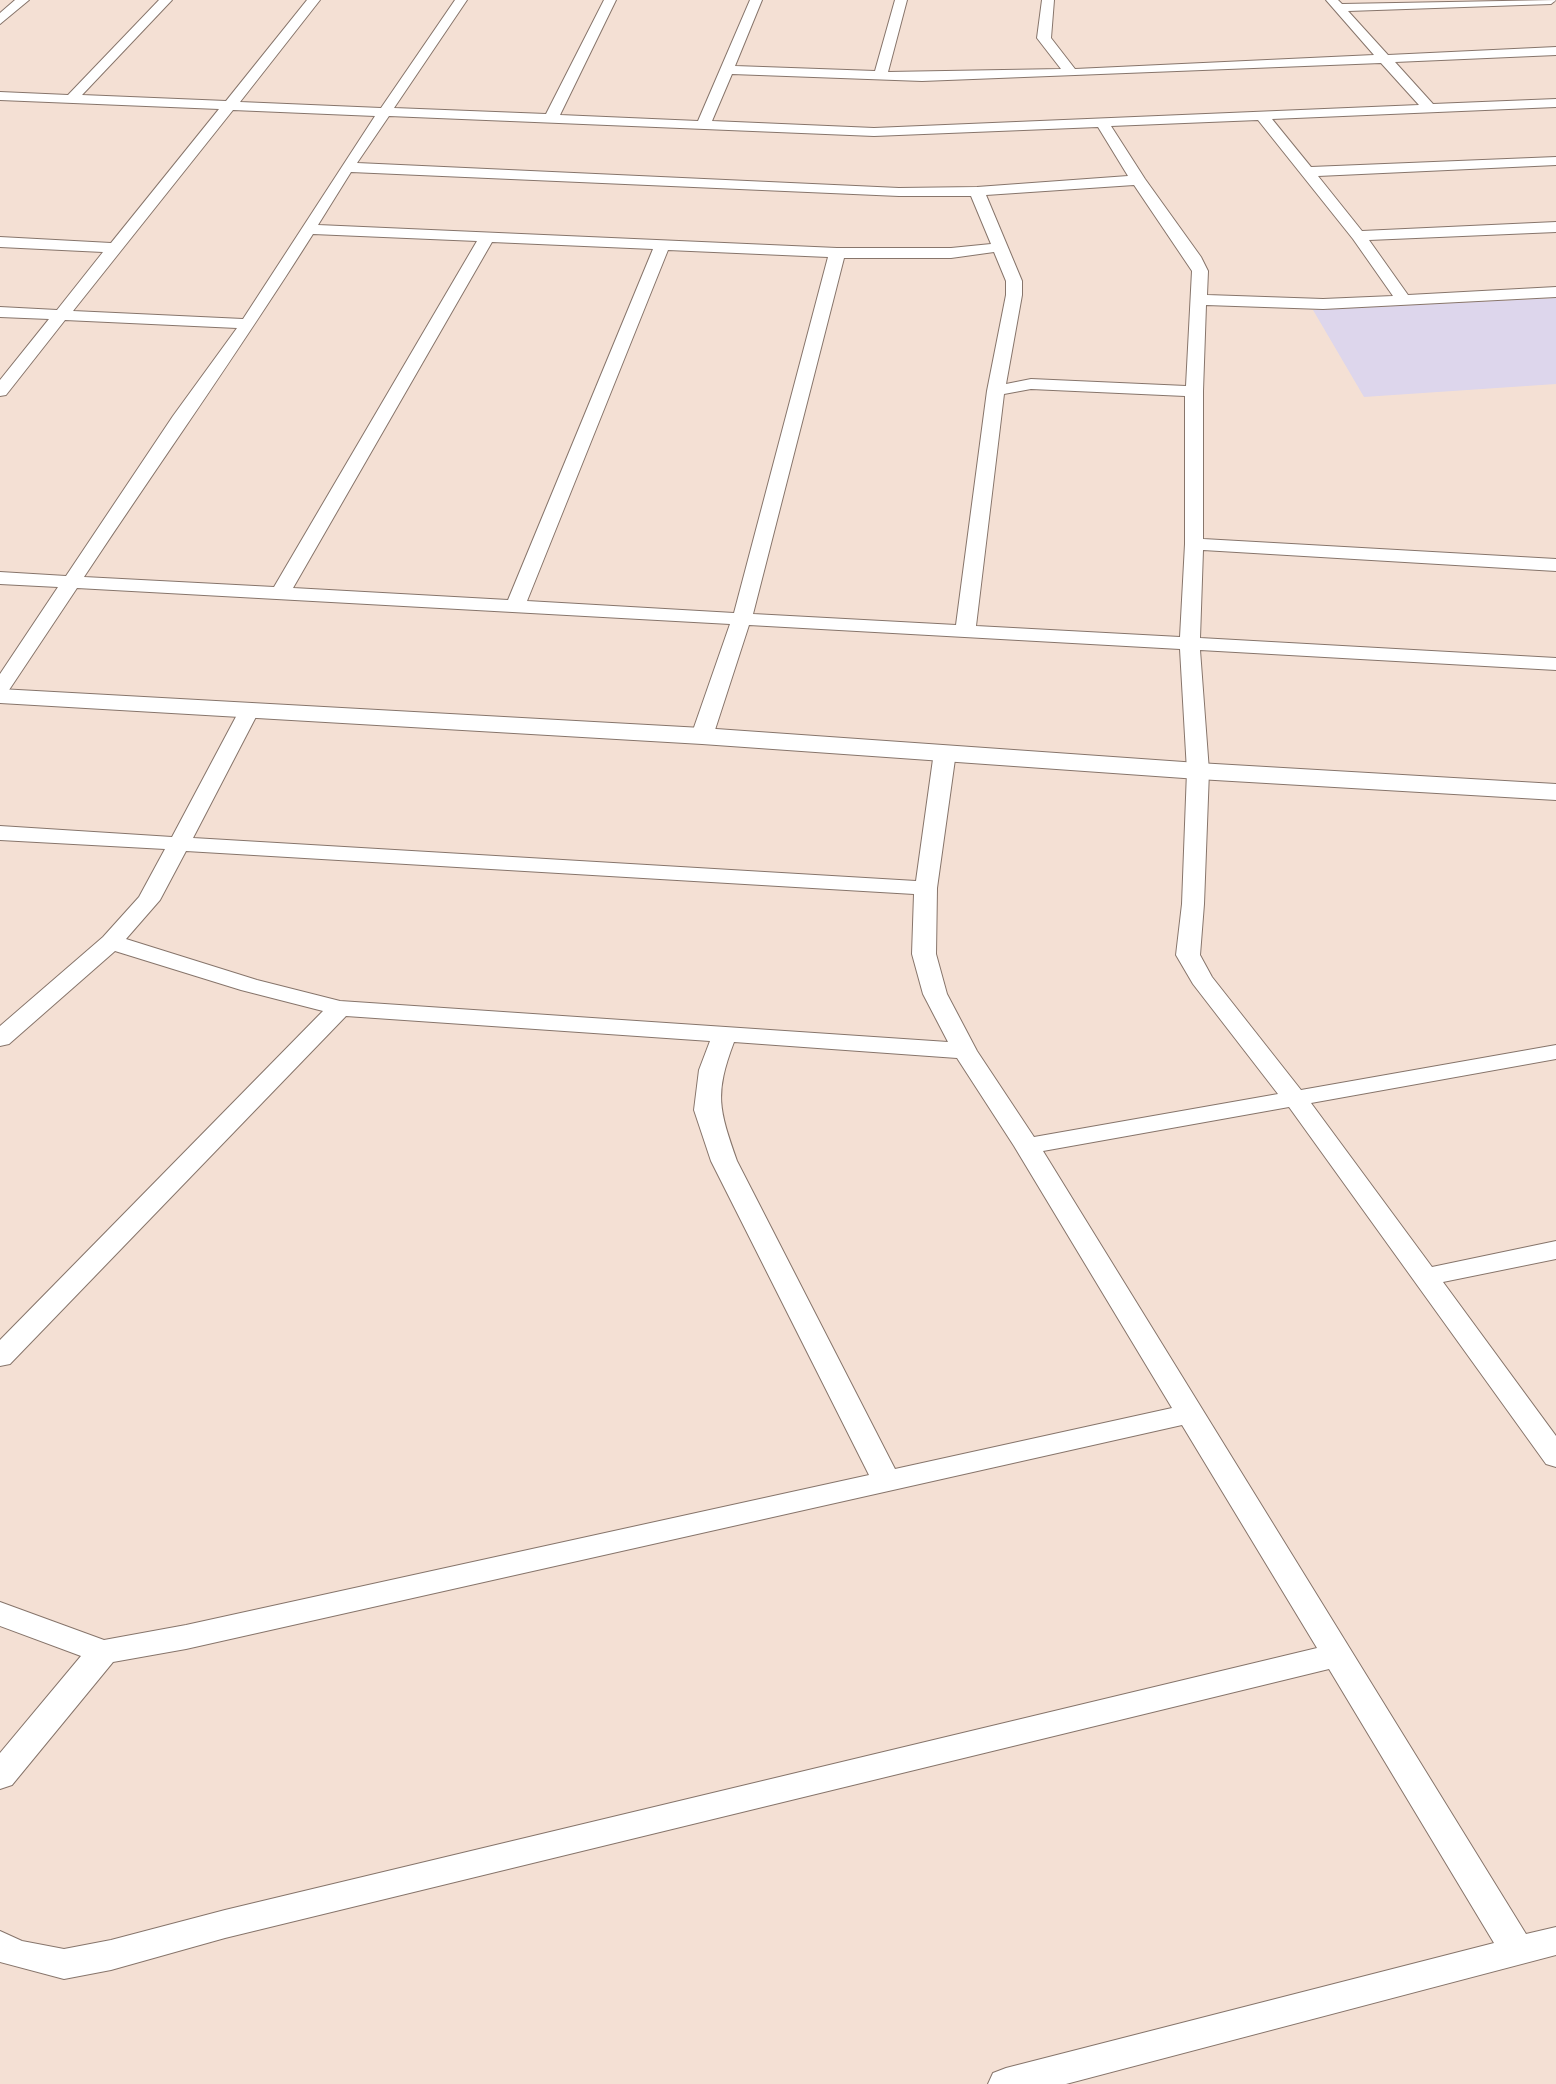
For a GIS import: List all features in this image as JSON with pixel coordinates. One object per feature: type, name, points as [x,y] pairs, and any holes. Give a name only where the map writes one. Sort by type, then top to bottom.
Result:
[{"type":"street","points":[[71,99],[166,0]]},
{"type":"street","points":[[0,391],[314,0]]},
{"type":"street","points":[[0,690],[182,416],[248,324],[311,229],[347,167],[388,111],[461,0]]},
{"type":"street","points":[[551,119],[610,0]]},
{"type":"street","points":[[704,124],[755,0]]},
{"type":"street","points":[[880,77],[901,0]]},
{"type":"street","points":[[1048,0],[1044,38],[1071,73]]},
{"type":"street","points":[[1336,4],[1551,0]]},
{"type":"street","points":[[0,6],[19,3]]},
{"type":"street","points":[[0,20],[19,3]]},
{"type":"street","points":[[1336,4],[1430,108]]},
{"type":"street","points":[[727,70],[880,77],[1071,73],[1556,51]]},
{"type":"street","points":[[0,96],[888,132],[1556,103]]},
{"type":"street","points":[[1262,116],[1404,300]]},
{"type":"street","points":[[1103,124],[1200,271],[1190,645],[1198,771],[1193,904],[1188,955],[1201,979],[1294,1097],[1556,1457]]},
{"type":"street","points":[[1305,172],[1556,161]]},
{"type":"street","points":[[347,167],[859,191],[977,191],[1138,180]]},
{"type":"street","points":[[965,632],[996,391],[1014,295],[1014,281],[977,191]]},
{"type":"street","points":[[1357,236],[1556,227]]},
{"type":"street","points":[[311,229],[837,253],[951,253],[1001,247]]},
{"type":"street","points":[[281,592],[487,237]]},
{"type":"street","points":[[0,242],[116,248]]},
{"type":"street","points":[[515,607],[663,244]]},
{"type":"street","points":[[702,736],[741,618],[837,253]]},
{"type":"street","points":[[1199,300],[1296,304],[1556,292]]},
{"type":"street","points":[[0,312],[248,324]]},
{"type":"street","points":[[996,391],[1031,384],[1195,391]]},
{"type":"street","points":[[1194,544],[1556,565]]},
{"type":"street","points":[[0,578],[1556,664]]},
{"type":"street","points":[[0,696],[702,736],[1198,771],[1556,792]]},
{"type":"street","points":[[0,1039],[111,942],[149,900],[249,711]]},
{"type":"street","points":[[945,752],[926,888],[924,954],[935,994],[965,1051],[1027,1146],[1335,1656],[1518,1952]]},
{"type":"street","points":[[0,833],[926,888]]},
{"type":"street","points":[[111,942],[249,985],[340,1008],[965,1051]]},
{"type":"street","points":[[0,1357],[340,1008]]},
{"type":"street","points":[[724,1036],[711,1070],[707,1110],[724,1161],[886,1480]]},
{"type":"street","points":[[1027,1146],[1556,1052]]},
{"type":"street","points":[[1424,1277],[1556,1250]]},
{"type":"street","points":[[0,1614],[103,1652],[186,1637],[1189,1414]]},
{"type":"street","points":[[0,1776],[103,1652]]},
{"type":"street","points":[[0,1946],[16,1954],[64,1964],[111,1955],[225,1924],[1335,1656]]},
{"type":"street","points":[[1006,2084],[1556,1941]]},
{"type":"shaded area","points":[[1556,298],[1556,384],[1364,397],[1313,310]]}]
